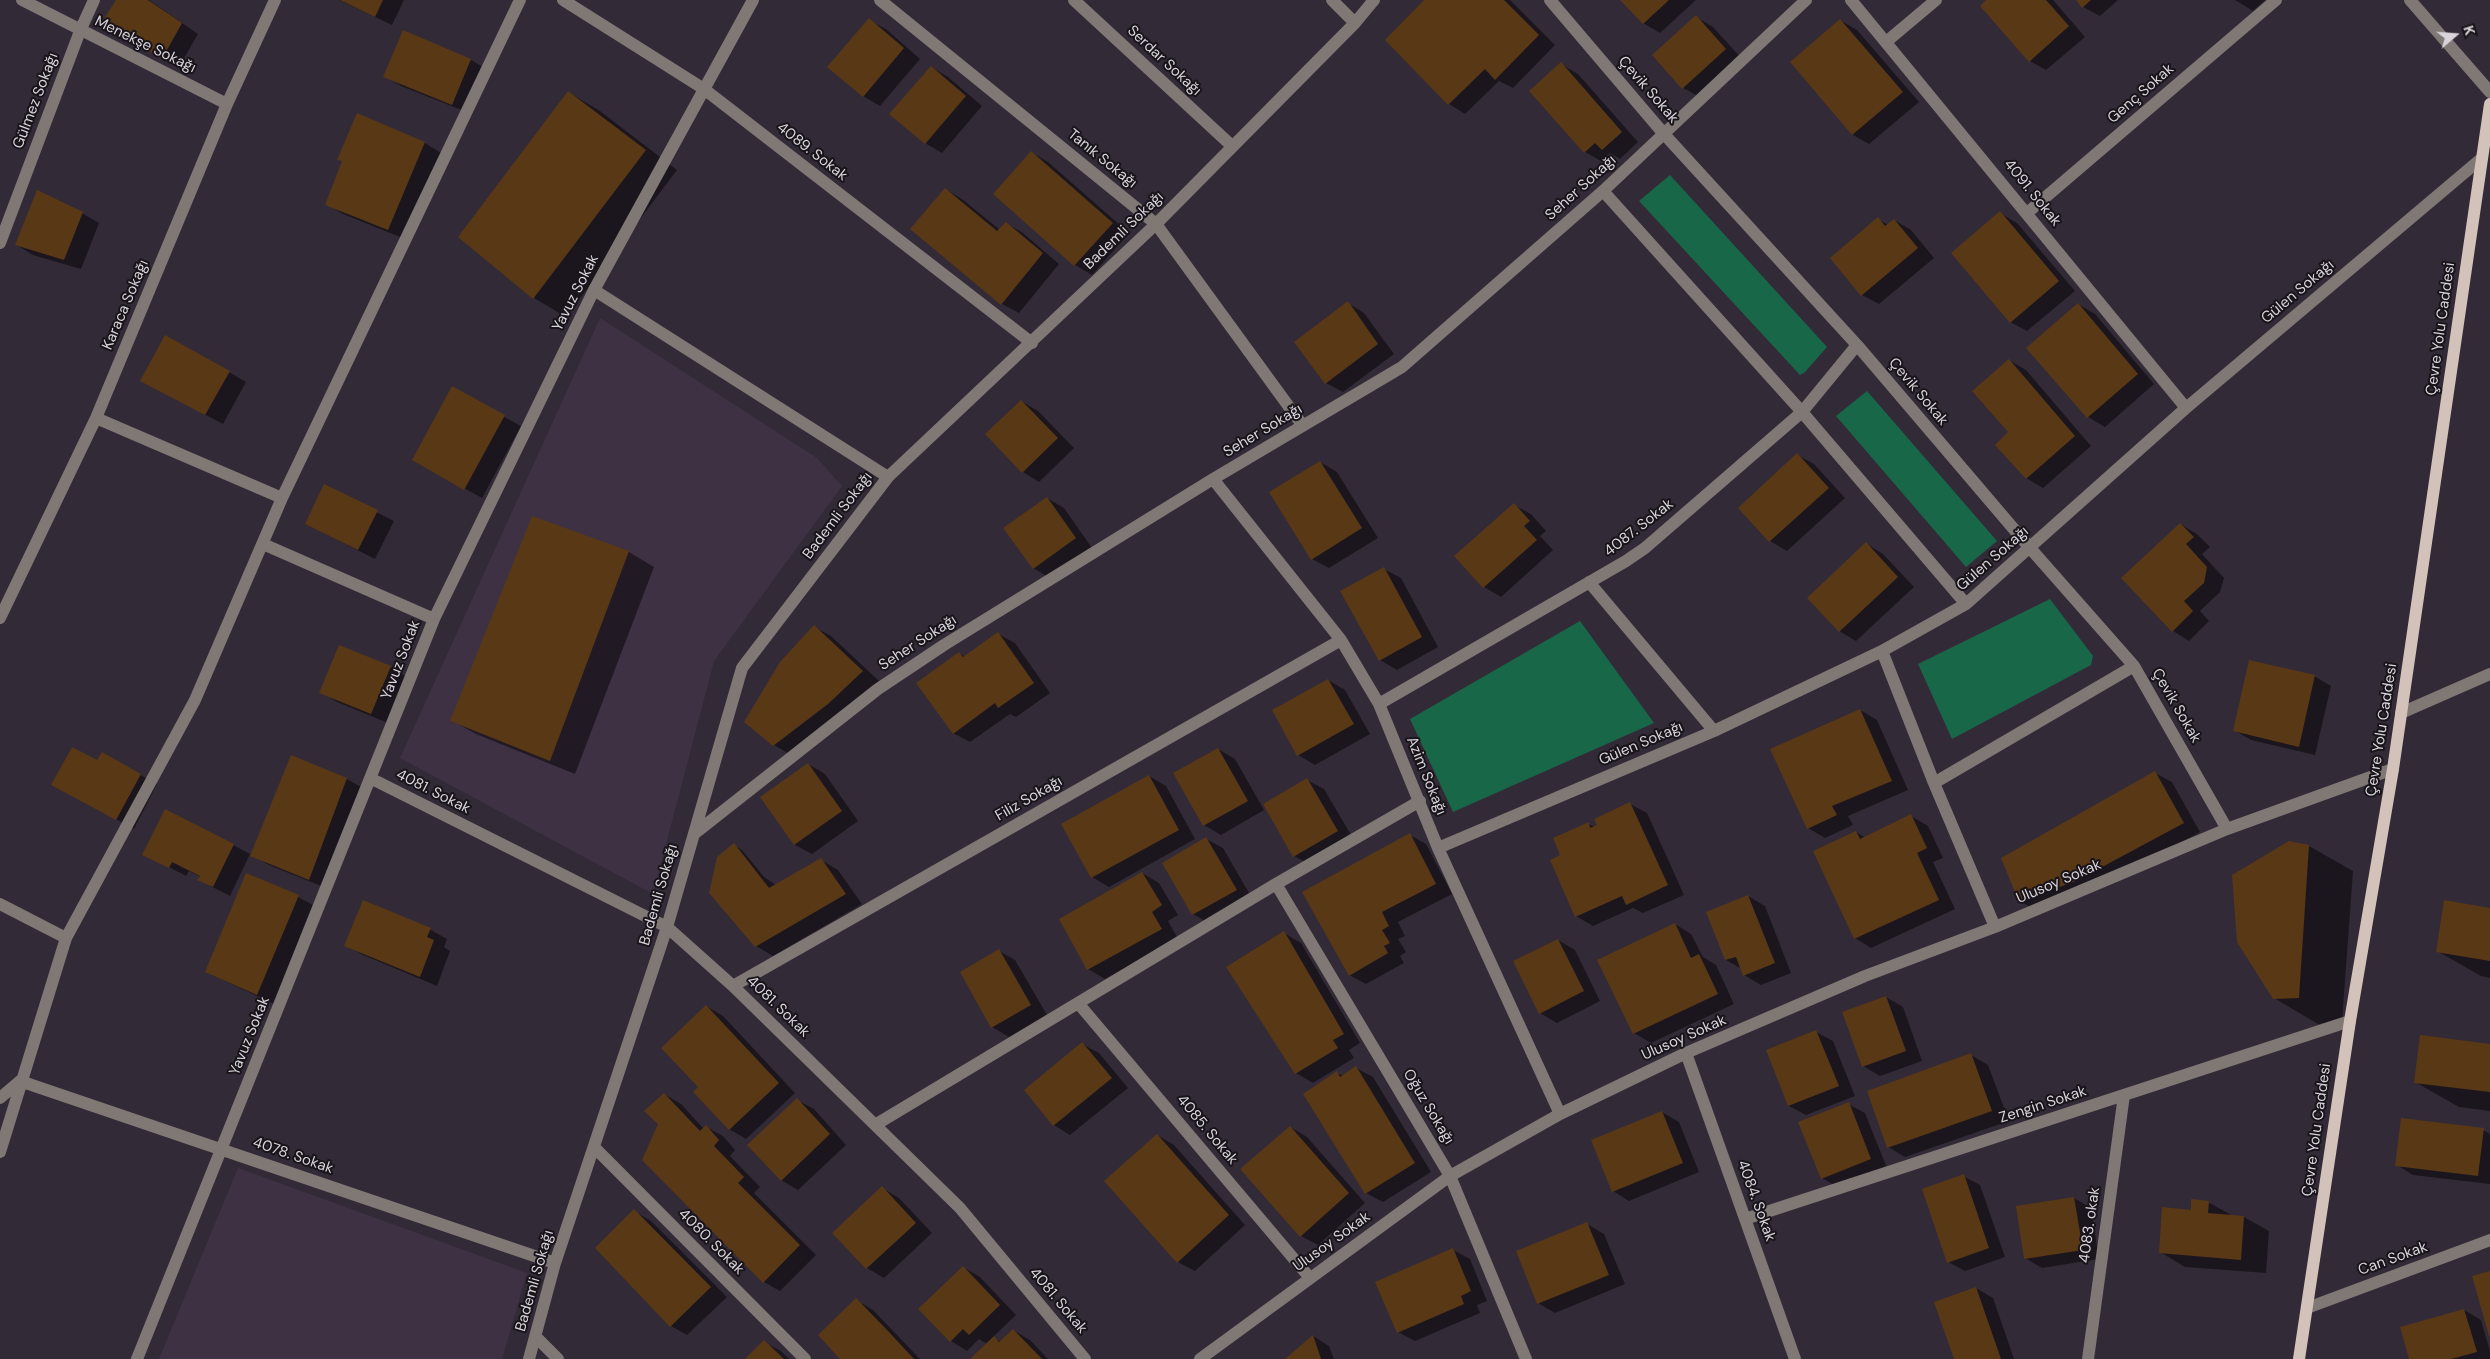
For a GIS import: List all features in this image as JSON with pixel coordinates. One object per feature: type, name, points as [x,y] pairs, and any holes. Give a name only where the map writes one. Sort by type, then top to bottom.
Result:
[{"type":"main road","name":"Çevre Yolu Caddesi","points":[[2300,1359],[2350,1021],[2393,769],[2490,104]]},
{"type":"street","name":"Menekşe Sokağı","points":[[22,0],[227,104]]},
{"type":"street","name":"Gülmez Sokağı","points":[[0,243],[80,31],[94,0]]},
{"type":"street","name":"Karaca Sokağı","points":[[0,618],[96,418],[227,104],[275,0]]},
{"type":"street","points":[[0,1152],[20,1081],[66,938],[195,700],[282,498],[520,0]]},
{"type":"street","name":"4089. Sokak","points":[[562,0],[704,89],[1032,343]]},
{"type":"street","name":"Yavuz Sokak","points":[[137,1359],[372,779],[434,619],[594,290],[753,0]]},
{"type":"street","name":"Tanık Sokağı","points":[[880,0],[1156,224],[1303,426]]},
{"type":"street","name":"Serdar Sokağı","points":[[1074,0],[1232,146]]},
{"type":"street","points":[[1332,0],[1355,23]]},
{"type":"street","name":"Bademli Sokağı","points":[[529,1359],[556,1263],[667,927],[742,668],[888,477],[1156,224],[1355,23],[1374,0]]},
{"type":"street","name":"Seher Sokağı","points":[[694,834],[878,689],[944,645],[1213,479],[1402,367],[1603,191],[1806,0]]},
{"type":"street","name":"4091. Sokak","points":[[1851,0],[2186,408]]},
{"type":"street","points":[[1886,42],[1936,0]]},
{"type":"street","name":"Genç Sokak","points":[[2027,213],[2276,0]]},
{"type":"street","points":[[2410,0],[2490,92]]},
{"type":"street","name":"Çevik Sokak","points":[[1553,1],[1664,134],[1857,345],[2030,548],[2134,666],[2227,829]]},
{"type":"street","name":"Gülen Sokağı","points":[[1438,848],[1714,731],[1882,651],[1966,604],[2186,408],[2482,158]]},
{"type":"street","points":[[1603,191],[1802,412],[1966,604]]},
{"type":"street","name":"Bademli Sokağı","points":[[594,290],[888,477]]},
{"type":"street","name":"4087. Sokak","points":[[1379,704],[1645,548],[1802,412],[1857,345]]},
{"type":"street","points":[[96,418],[282,498]]},
{"type":"street","name":"Azim Sokağı","points":[[1213,479],[1341,640],[1379,704],[1438,848],[1560,1114]]},
{"type":"street","points":[[263,544],[434,619]]},
{"type":"street","points":[[1589,582],[1714,731]]},
{"type":"street","name":"Filiz Sokağı","points":[[733,986],[1341,640]]},
{"type":"street","points":[[1882,651],[1934,783],[1995,927]]},
{"type":"street","points":[[1934,783],[2134,666]]},
{"type":"street","points":[[2401,714],[2490,674]]},
{"type":"street","name":"Ulusoy Sokak","points":[[1200,1359],[1450,1176],[1560,1114],[1686,1053],[1865,976],[1995,927],[2227,829],[2393,769]]},
{"type":"street","name":"4081. Sokak","points":[[372,779],[667,927],[733,986],[960,1208],[1085,1359]]},
{"type":"street","points":[[875,1125],[1276,884],[1420,801]]},
{"type":"street","name":"Oğuz Sokağı","points":[[1276,884],[1450,1176],[1526,1359]]},
{"type":"street","points":[[0,904],[66,938]]},
{"type":"street","name":"4085. Sokak","points":[[1078,1003],[1310,1278]]},
{"type":"street","name":"Zengin Sokak","points":[[1745,1219],[2350,1021]]},
{"type":"street","name":"4084. Sokak","points":[[1686,1053],[1795,1359]]},
{"type":"street","points":[[0,1098],[20,1081]]},
{"type":"street","name":"4078. Sokak","points":[[20,1081],[556,1263]]},
{"type":"street","name":"4083. okak","points":[[2085,1358],[2124,1095]]},
{"type":"street","name":"4080. Sokak","points":[[595,1148],[805,1359]]},
{"type":"street","name":"Can Sokak","points":[[2307,1308],[2490,1240]]},
{"type":"street","points":[[536,1337],[558,1359]]},
{"type":"shaded area","points":[[600,318],[817,458],[842,486],[714,661],[653,894],[400,758]]},
{"type":"shaded area","points":[[238,1168],[527,1273],[502,1359],[159,1359]]},
{"type":"green space","points":[[1670,175],[1827,347],[1805,372],[1800,375],[1639,201]]},
{"type":"green space","points":[[1867,391],[1997,541],[1966,567],[1836,416]]},
{"type":"green space","points":[[2050,599],[2093,656],[2091,665],[1952,739],[1918,664]]},
{"type":"green space","points":[[1580,621],[1654,723],[1453,812],[1410,719]]},
{"type":"building","points":[[116,0],[148,0],[182,23],[162,59],[101,23]]},
{"type":"building","points":[[340,0],[383,0],[375,17]]},
{"type":"building","points":[[1424,0],[1504,0],[1539,35],[1495,80],[1485,69],[1448,105],[1385,40]]},
{"type":"building","points":[[1620,0],[1669,0],[1643,24]]},
{"type":"building","points":[[1986,0],[2046,0],[2069,26],[2029,62],[1980,6]]},
{"type":"building","points":[[2076,0],[2091,0],[2082,8]]},
{"type":"building","points":[[1696,15],[1726,49],[1682,89],[1652,55]]},
{"type":"building","points":[[869,18],[904,48],[863,97],[827,67]]},
{"type":"building","points":[[1840,19],[1903,92],[1852,135],[1790,62]]},
{"type":"building","points":[[403,30],[471,59],[452,105],[383,77]]},
{"type":"building","points":[[1561,62],[1622,132],[1602,150],[1595,143],[1584,153],[1529,91]]},
{"type":"building","points":[[931,66],[966,96],[925,144],[889,114]]},
{"type":"building","points":[[568,91],[646,150],[533,299],[458,237]]},
{"type":"building","points":[[357,113],[425,142],[388,230],[325,205],[342,161],[337,160]]},
{"type":"building","points":[[1031,151],[1113,223],[1074,266],[993,194]]},
{"type":"building","points":[[945,188],[997,231],[1006,222],[1043,253],[1001,305],[910,229]]},
{"type":"building","points":[[37,190],[83,212],[64,260],[15,245]]},
{"type":"building","points":[[2000,211],[2059,281],[2010,323],[1951,253]]},
{"type":"building","points":[[1878,217],[1885,226],[1894,219],[1918,248],[1861,296],[1830,258]]},
{"type":"building","points":[[1348,301],[1378,344],[1325,384],[1294,342]]},
{"type":"building","points":[[2078,303],[2138,374],[2087,418],[2026,348]]},
{"type":"building","points":[[165,335],[230,371],[205,415],[140,381]]},
{"type":"building","points":[[2009,359],[2075,436],[2026,479],[1995,445],[2008,432],[1972,391]]},
{"type":"building","points":[[452,386],[505,415],[464,490],[412,460]]},
{"type":"building","points":[[1021,400],[1058,438],[1022,473],[985,434]]},
{"type":"building","points":[[1797,453],[1829,488],[1769,542],[1738,508]]},
{"type":"building","points":[[1320,461],[1362,528],[1311,560],[1269,492]]},
{"type":"building","points":[[324,484],[378,510],[358,550],[305,524]]},
{"type":"building","points":[[1047,497],[1076,538],[1033,569],[1003,528]]},
{"type":"building","points":[[1514,503],[1530,521],[1524,526],[1537,540],[1483,588],[1454,556]]},
{"type":"building","points":[[532,516],[629,551],[550,761],[450,721]]},
{"type":"building","points":[[2180,523],[2194,537],[2186,544],[2207,567],[2204,583],[2184,601],[2193,611],[2172,632],[2121,578]]},
{"type":"building","points":[[1866,542],[1898,577],[1839,632],[1807,598]]},
{"type":"building","points":[[1384,567],[1422,637],[1379,661],[1340,591]]},
{"type":"building","points":[[814,625],[863,671],[828,704],[773,746],[744,722],[780,662]]},
{"type":"building","points":[[998,632],[1034,683],[998,708],[995,703],[953,734],[916,683],[959,652],[963,657]]},
{"type":"building","points":[[339,645],[391,666],[371,714],[319,693]]},
{"type":"building","points":[[2249,660],[2315,675],[2299,747],[2233,731]]},
{"type":"building","points":[[1328,679],[1354,724],[1297,756],[1272,710]]},
{"type":"building","points":[[1860,709],[1892,781],[1832,806],[1837,815],[1807,829],[1770,749]]},
{"type":"building","points":[[72,747],[97,760],[102,752],[141,774],[116,820],[51,785]]},
{"type":"building","points":[[1218,748],[1248,801],[1203,826],[1173,773]]},
{"type":"building","points":[[291,755],[347,778],[309,880],[250,856]]},
{"type":"building","points":[[808,763],[842,811],[794,845],[760,797]]},
{"type":"building","points":[[2155,771],[2184,823],[2076,881],[2019,902],[2001,858]]},
{"type":"building","points":[[1149,775],[1179,830],[1091,878],[1061,824]]},
{"type":"building","points":[[1307,778],[1338,831],[1293,857],[1263,804]]},
{"type":"building","points":[[1630,802],[1668,885],[1626,905],[1622,896],[1575,917],[1550,860],[1560,855],[1553,838],[1589,822],[1590,828],[1597,825],[1594,819]]},
{"type":"building","points":[[165,809],[234,844],[213,887],[197,880],[200,876],[172,862],[169,868],[142,855]]},
{"type":"building","points":[[1911,814],[1927,848],[1917,853],[1939,900],[1854,939],[1813,851],[1856,831],[1860,839]]},
{"type":"building","points":[[1410,833],[1436,884],[1382,912],[1389,926],[1382,930],[1390,943],[1384,946],[1388,953],[1349,976],[1302,892]]},
{"type":"building","points":[[1206,837],[1237,890],[1192,915],[1162,863]]},
{"type":"building","points":[[2289,841],[2309,845],[2299,998],[2273,999],[2237,942],[2232,875]]},
{"type":"building","points":[[734,843],[769,888],[821,858],[846,894],[755,947],[709,893],[717,857]]},
{"type":"building","points":[[1142,872],[1162,905],[1152,912],[1162,929],[1087,970],[1059,919]]},
{"type":"building","points":[[246,873],[299,895],[257,995],[205,972]]},
{"type":"building","points":[[1748,895],[1775,963],[1743,976],[1736,957],[1725,960],[1706,912]]},
{"type":"building","points":[[363,900],[431,928],[427,937],[434,940],[420,977],[344,946]]},
{"type":"building","points":[[2444,900],[2490,908],[2490,961],[2436,952]]},
{"type":"building","points":[[1675,923],[1691,958],[1699,954],[1718,994],[1633,1034],[1597,960]]},
{"type":"building","points":[[1284,931],[1344,1034],[1333,1040],[1338,1048],[1295,1074],[1226,967]]},
{"type":"building","points":[[1558,939],[1584,991],[1539,1014],[1513,961]]},
{"type":"building","points":[[999,949],[1031,1005],[991,1028],[960,972]]},
{"type":"building","points":[[1886,996],[1906,1051],[1862,1067],[1842,1012]]},
{"type":"building","points":[[706,1005],[779,1083],[729,1130],[693,1092],[698,1087],[661,1048]]},
{"type":"building","points":[[1816,1030],[1839,1086],[1788,1106],[1766,1050]]},
{"type":"building","points":[[2420,1035],[2490,1044],[2490,1092],[2414,1083]]},
{"type":"building","points":[[1082,1042],[1112,1078],[1053,1126],[1024,1090]]},
{"type":"building","points":[[1971,1053],[1992,1111],[1887,1148],[1867,1091]]},
{"type":"building","points":[[1356,1066],[1415,1163],[1365,1194],[1303,1094],[1337,1071],[1340,1077]]},
{"type":"building","points":[[664,1093],[700,1131],[706,1125],[719,1140],[714,1146],[744,1177],[738,1183],[800,1245],[763,1283],[642,1160],[658,1124],[644,1111]]},
{"type":"building","points":[[797,1098],[830,1134],[781,1181],[747,1145]]},
{"type":"building","points":[[1849,1102],[1871,1159],[1821,1179],[1798,1122]]},
{"type":"building","points":[[1662,1111],[1683,1163],[1612,1192],[1591,1140]]},
{"type":"building","points":[[2401,1118],[2484,1128],[2478,1176],[2395,1166]]},
{"type":"building","points":[[1290,1126],[1349,1193],[1300,1237],[1240,1169]]},
{"type":"building","points":[[1157,1134],[1229,1215],[1177,1263],[1104,1181]]},
{"type":"building","points":[[1964,1174],[1989,1248],[1947,1263],[1922,1189]]},
{"type":"building","points":[[882,1186],[916,1223],[866,1269],[832,1233]]},
{"type":"building","points":[[2074,1197],[2083,1250],[2024,1259],[2016,1206]]},
{"type":"building","points":[[2191,1199],[2209,1201],[2208,1213],[2244,1216],[2241,1260],[2159,1253],[2162,1207],[2191,1210]]},
{"type":"building","points":[[634,1209],[711,1287],[670,1327],[595,1248]]},
{"type":"building","points":[[1587,1222],[1609,1275],[1537,1304],[1516,1251]]},
{"type":"building","points":[[1453,1248],[1471,1291],[1461,1296],[1464,1304],[1397,1333],[1375,1282]]},
{"type":"building","points":[[963,1266],[1000,1305],[969,1335],[963,1329],[950,1342],[918,1309]]},
{"type":"building","points":[[2490,1271],[2490,1336],[2489,1336],[2472,1276]]},
{"type":"building","points":[[1976,1287],[2001,1359],[1954,1359],[1934,1302]]},
{"type":"building","points":[[856,1298],[914,1359],[840,1359],[818,1335]]},
{"type":"building","points":[[2464,1309],[2477,1352],[2451,1359],[2409,1359],[2400,1327]]},
{"type":"building","points":[[1013,1329],[1042,1359],[970,1359],[994,1336],[999,1342]]},
{"type":"building","points":[[1313,1335],[1321,1359],[1285,1359]]},
{"type":"building","points":[[764,1340],[784,1359],[745,1359]]}]
